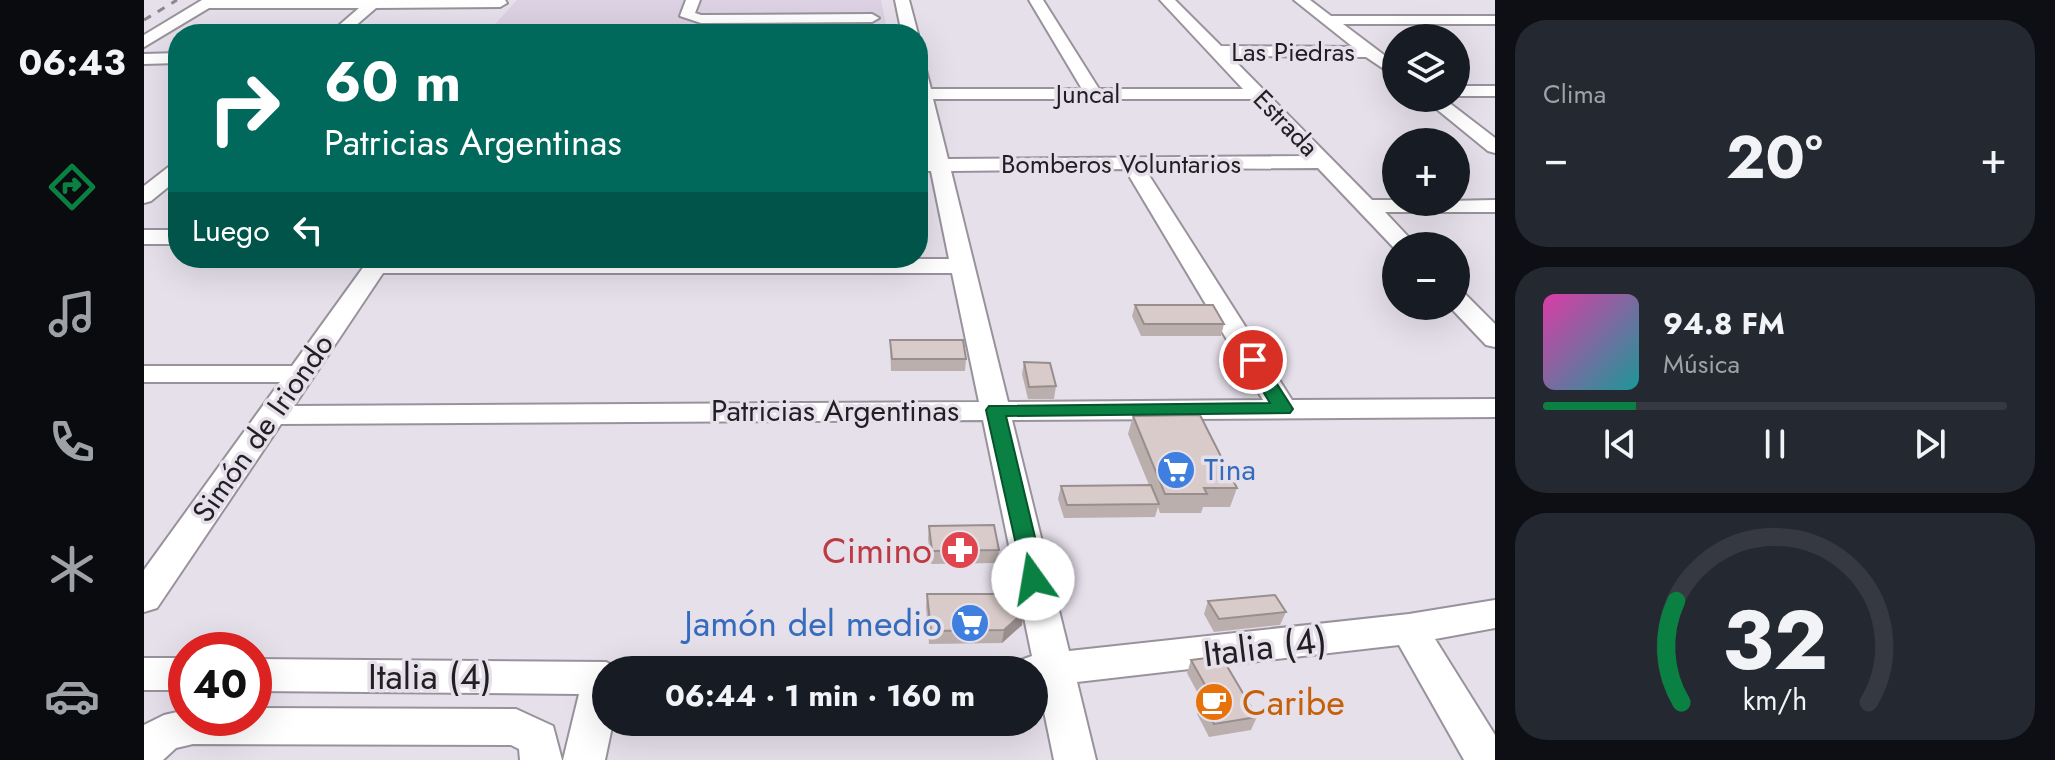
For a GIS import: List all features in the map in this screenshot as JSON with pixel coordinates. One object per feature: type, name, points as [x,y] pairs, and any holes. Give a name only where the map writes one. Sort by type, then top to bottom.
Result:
[{"type":"street","points":[[902,0],[908,24]]},
{"type":"street","points":[[1036,0],[1094,94]]},
{"type":"street","name":"Estrada","points":[[1167,0],[1392,232]]},
{"type":"street","points":[[1301,0],[1382,62]]},
{"type":"street","points":[[174,24],[210,2],[500,3]]},
{"type":"street","points":[[349,24],[375,2]]},
{"type":"street","points":[[691,4],[687,16],[701,19],[825,9],[867,12]]},
{"type":"street","points":[[1475,6],[1495,19]]},
{"type":"street","points":[[1326,20],[1495,19]]},
{"type":"street","points":[[144,42],[168,27]]},
{"type":"street","name":"Las Piedras","points":[[1217,51],[1369,52]]},
{"type":"street","points":[[144,59],[168,58]]},
{"type":"street","name":"Juncal","points":[[928,86],[1094,94],[1258,94]]},
{"type":"street","points":[[1470,91],[1495,91]]},
{"type":"street","points":[[1450,112],[1495,147]]},
{"type":"street","name":"Bomberos Voluntarios","points":[[929,165],[1324,162]]},
{"type":"street","points":[[1132,164],[1283,409]]},
{"type":"street","points":[[929,165],[963,266],[996,410],[1041,656]]},
{"type":"street","points":[[144,197],[168,177]]},
{"type":"street","points":[[1367,206],[1495,206]]},
{"type":"street","points":[[144,237],[168,237]]},
{"type":"street","points":[[928,266],[963,266]]},
{"type":"street","name":"Simón de Iriondo","points":[[144,598],[375,268]]},
{"type":"street","points":[[1470,313],[1495,339]]},
{"type":"street","points":[[144,374],[301,374]]},
{"type":"street","name":"Patricias Argentinas","points":[[272,415],[1495,408]]},
{"type":"street","name":"Italia (4)","points":[[1048,671],[1409,629],[1495,614]]},
{"type":"street","points":[[1409,629],[1487,760]]},
{"type":"street","points":[[144,674],[168,674]]},
{"type":"street","name":"Italia (4)","points":[[272,675],[592,678]]},
{"type":"street","points":[[1048,682],[1075,760]]},
{"type":"street","points":[[144,751],[164,733],[193,726],[516,727],[538,739],[541,760]]},
{"type":"street","points":[[584,760],[592,727]]},
{"type":"shaded area","points":[[517,0],[881,0],[886,24],[495,24]]},
{"type":"building","points":[[1135,305],[1213,305],[1224,324],[1144,324]]},
{"type":"building","points":[[890,340],[963,340],[966,359],[892,359]]},
{"type":"building","points":[[1024,362],[1050,363],[1056,386],[1029,387]]},
{"type":"building","points":[[1200,415],[1237,488],[1204,488],[1207,494],[1165,494],[1133,416]]},
{"type":"building","points":[[1151,485],[1159,504],[1067,505],[1061,486]]},
{"type":"building","points":[[994,525],[999,550],[932,551],[929,526]]},
{"type":"building","points":[[927,594],[1021,594],[1024,612],[1004,630],[931,631]]},
{"type":"building","points":[[1275,595],[1286,612],[1219,619],[1208,601]]},
{"type":"building","points":[[1221,656],[1257,717],[1214,724],[1202,701],[1213,699],[1191,660]]},
{"type":"railway","points":[[144,20],[177,0]]},
{"type":"place","name":"Tina","points":[[1176,470]]},
{"type":"place","name":"Cimino","points":[[960,550]]},
{"type":"place","name":"Jamón del medio","points":[[970,623]]},
{"type":"place","name":"Caribe","points":[[1214,702]]},
{"type":"route","points":[[1033,579],[996,410],[1283,409],[1253,360]]}]
